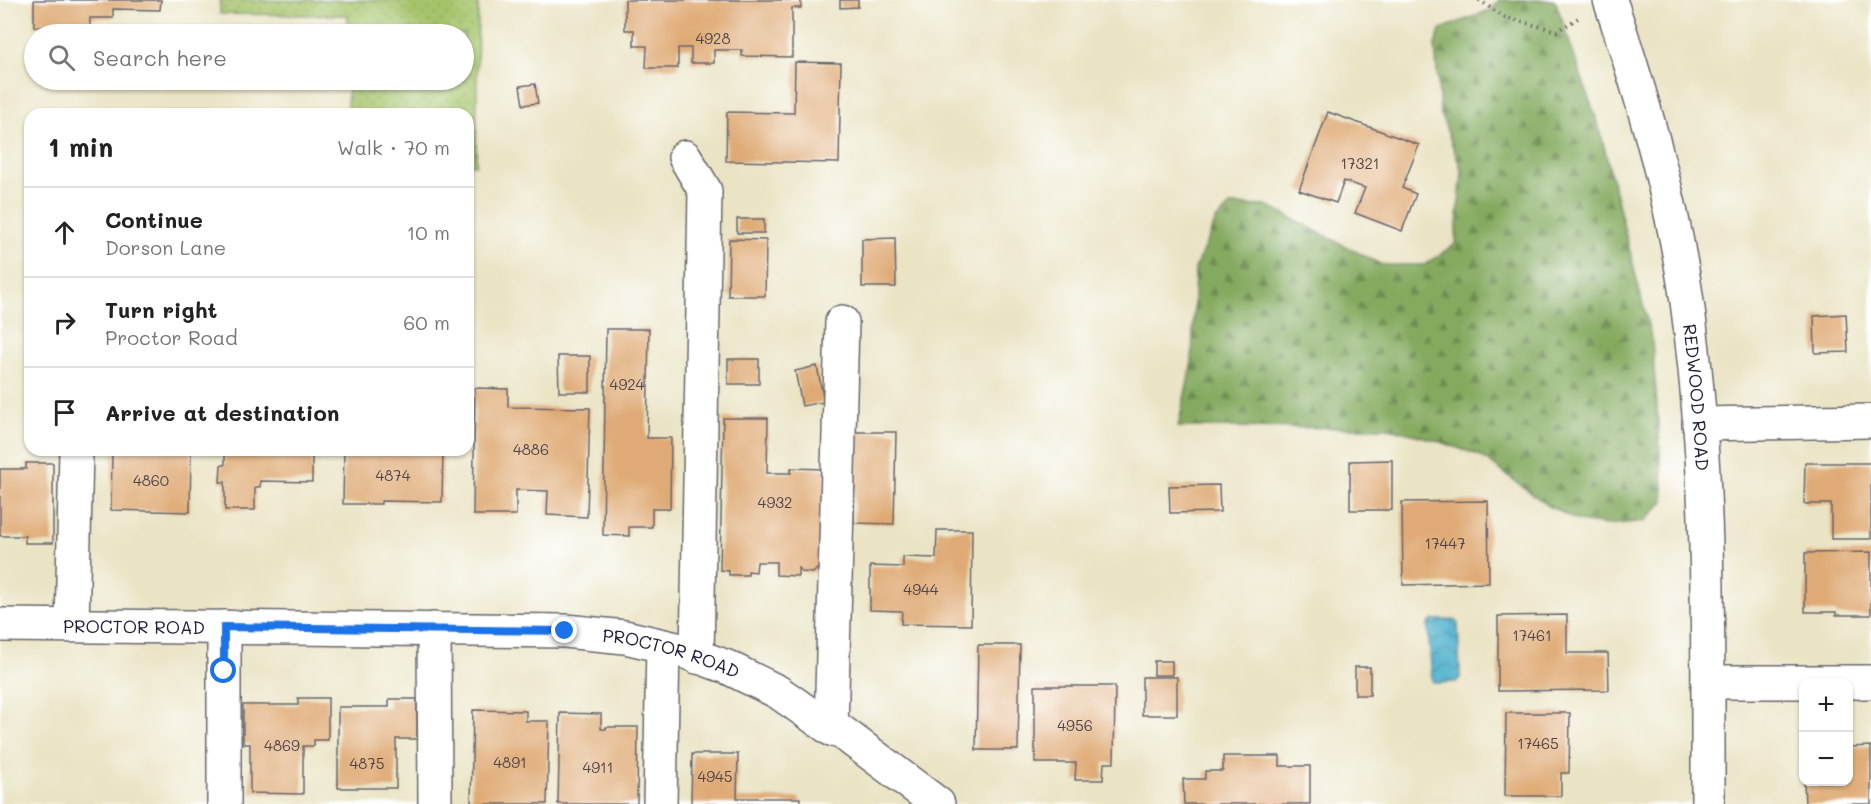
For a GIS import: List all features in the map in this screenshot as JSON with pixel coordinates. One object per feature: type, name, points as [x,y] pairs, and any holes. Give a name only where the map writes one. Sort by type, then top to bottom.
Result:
[{"type":"street","name":"REDWOOD ROAD","points":[[1598,6],[1633,71],[1654,144],[1680,258],[1690,326],[1699,424],[1706,558],[1708,804]]},
{"type":"street","points":[[685,157],[705,191],[698,657]]},
{"type":"street","points":[[831,729],[842,322]]},
{"type":"street","points":[[1699,424],[1871,420]]},
{"type":"street","points":[[72,625],[76,456]]},
{"type":"street","name":"PROCTOR ROAD","points":[[0,625],[565,631],[625,637],[727,666],[778,692],[831,729],[835,727],[938,804]]},
{"type":"street","points":[[224,627],[224,804]]},
{"type":"street","points":[[434,629],[435,804]]},
{"type":"street","points":[[660,804],[663,646]]},
{"type":"street","points":[[1708,682],[1871,682]]},
{"type":"path","points":[[1479,0],[1504,17],[1557,31],[1598,6]]},
{"type":"green space","points":[[220,0],[478,0],[476,165],[474,165],[474,108],[347,108],[348,90],[474,90],[474,24],[348,24],[348,15],[220,14]]},
{"type":"green space","points":[[1499,0],[1555,0],[1600,130],[1652,341],[1664,501],[1645,521],[1608,525],[1578,521],[1549,506],[1481,456],[1435,440],[1389,428],[1178,427],[1192,362],[1195,269],[1216,220],[1231,205],[1268,206],[1382,265],[1424,265],[1455,244],[1462,172],[1440,111],[1435,44],[1441,29],[1490,10]]},
{"type":"water","points":[[1434,620],[1458,622],[1460,678],[1456,682],[1436,683],[1432,681],[1428,625]]},
{"type":"building","points":[[34,0],[161,0],[160,10],[113,9],[113,18],[90,18],[90,24],[34,24]]},
{"type":"building","points":[[625,0],[801,0],[801,8],[792,8],[792,57],[742,56],[742,50],[714,50],[714,63],[691,63],[691,48],[678,48],[678,68],[646,68],[647,46],[634,46],[634,30],[625,30]]},
{"type":"building","points":[[840,0],[858,0],[858,7],[840,8]]},
{"type":"building","points":[[795,62],[841,63],[839,163],[726,161],[727,112],[794,113]]},
{"type":"building","points":[[535,84],[538,103],[523,105],[520,86]]},
{"type":"building","points":[[1328,112],[1419,145],[1402,188],[1416,194],[1402,231],[1355,213],[1365,188],[1344,181],[1336,203],[1299,190]]},
{"type":"building","points":[[737,219],[764,219],[764,233],[737,233]]},
{"type":"building","points":[[895,238],[896,287],[862,287],[862,239]]},
{"type":"building","points":[[729,239],[766,240],[765,296],[728,296]]},
{"type":"building","points":[[1846,314],[1848,352],[1815,353],[1814,316]]},
{"type":"building","points":[[606,329],[649,329],[647,438],[671,438],[670,509],[652,509],[652,527],[629,527],[629,536],[603,535]]},
{"type":"building","points":[[558,356],[590,356],[590,392],[559,392]]},
{"type":"building","points":[[728,359],[759,359],[759,384],[728,384]]},
{"type":"building","points":[[817,366],[824,402],[802,406],[795,371]]},
{"type":"building","points":[[475,388],[508,389],[508,407],[590,408],[587,517],[547,515],[548,491],[516,490],[516,515],[473,515]]},
{"type":"building","points":[[723,418],[768,418],[767,473],[791,473],[791,468],[826,469],[824,569],[817,569],[813,573],[802,572],[798,568],[798,576],[776,575],[776,562],[757,562],[756,572],[748,571],[748,575],[729,575],[729,571],[720,570]]},
{"type":"building","points":[[855,432],[896,432],[894,524],[854,523]]},
{"type":"building","points":[[112,456],[191,456],[190,512],[111,510]]},
{"type":"building","points":[[225,456],[312,456],[312,482],[260,481],[260,487],[255,487],[255,510],[225,510],[225,482],[220,482],[221,465],[225,465]]},
{"type":"building","points":[[344,456],[443,456],[442,502],[381,501],[381,504],[343,504]]},
{"type":"building","points":[[1392,460],[1392,510],[1350,510],[1350,461]]},
{"type":"building","points":[[26,463],[53,463],[53,543],[25,543],[25,536],[0,536],[0,469],[26,469]]},
{"type":"building","points":[[1805,463],[1871,463],[1871,539],[1831,539],[1831,504],[1804,504]]},
{"type":"building","points":[[1219,485],[1220,512],[1170,513],[1169,486]]},
{"type":"building","points":[[1488,501],[1489,583],[1403,585],[1402,502]]},
{"type":"building","points":[[937,530],[972,530],[971,625],[901,624],[902,611],[870,610],[870,566],[903,567],[903,557],[936,558]]},
{"type":"building","points":[[1871,552],[1871,615],[1805,612],[1805,553]]},
{"type":"building","points":[[1567,615],[1567,653],[1608,653],[1609,690],[1498,691],[1498,616]]},
{"type":"building","points":[[978,645],[1020,645],[1018,750],[976,750]]},
{"type":"building","points":[[1154,661],[1172,661],[1172,675],[1154,675]]},
{"type":"building","points":[[1355,667],[1370,667],[1370,695],[1355,695]]},
{"type":"building","points":[[1142,677],[1177,677],[1177,715],[1142,715]]},
{"type":"building","points":[[1035,686],[1115,686],[1114,763],[1104,763],[1103,780],[1075,780],[1076,763],[1035,763]]},
{"type":"building","points":[[298,698],[328,698],[328,740],[314,740],[314,746],[303,746],[303,794],[250,793],[250,744],[243,744],[243,705],[298,705]]},
{"type":"building","points":[[389,699],[417,699],[417,739],[396,739],[396,788],[338,788],[338,707],[389,707]]},
{"type":"building","points":[[473,710],[526,711],[526,721],[549,721],[547,804],[471,804]]},
{"type":"building","points":[[560,713],[601,714],[601,729],[638,727],[637,804],[558,804]]},
{"type":"building","points":[[1506,713],[1570,713],[1569,773],[1561,773],[1561,796],[1505,796]]},
{"type":"building","points":[[1871,746],[1871,804],[1805,804],[1804,786],[1853,786],[1853,747]]},
{"type":"building","points":[[692,754],[738,754],[737,798],[800,798],[800,804],[691,804]]},
{"type":"building","points":[[1223,756],[1280,756],[1280,766],[1310,766],[1310,804],[1184,804],[1183,779],[1205,779],[1205,771],[1223,771]]},
{"type":"route","points":[[224,671],[224,627],[565,631]]}]
